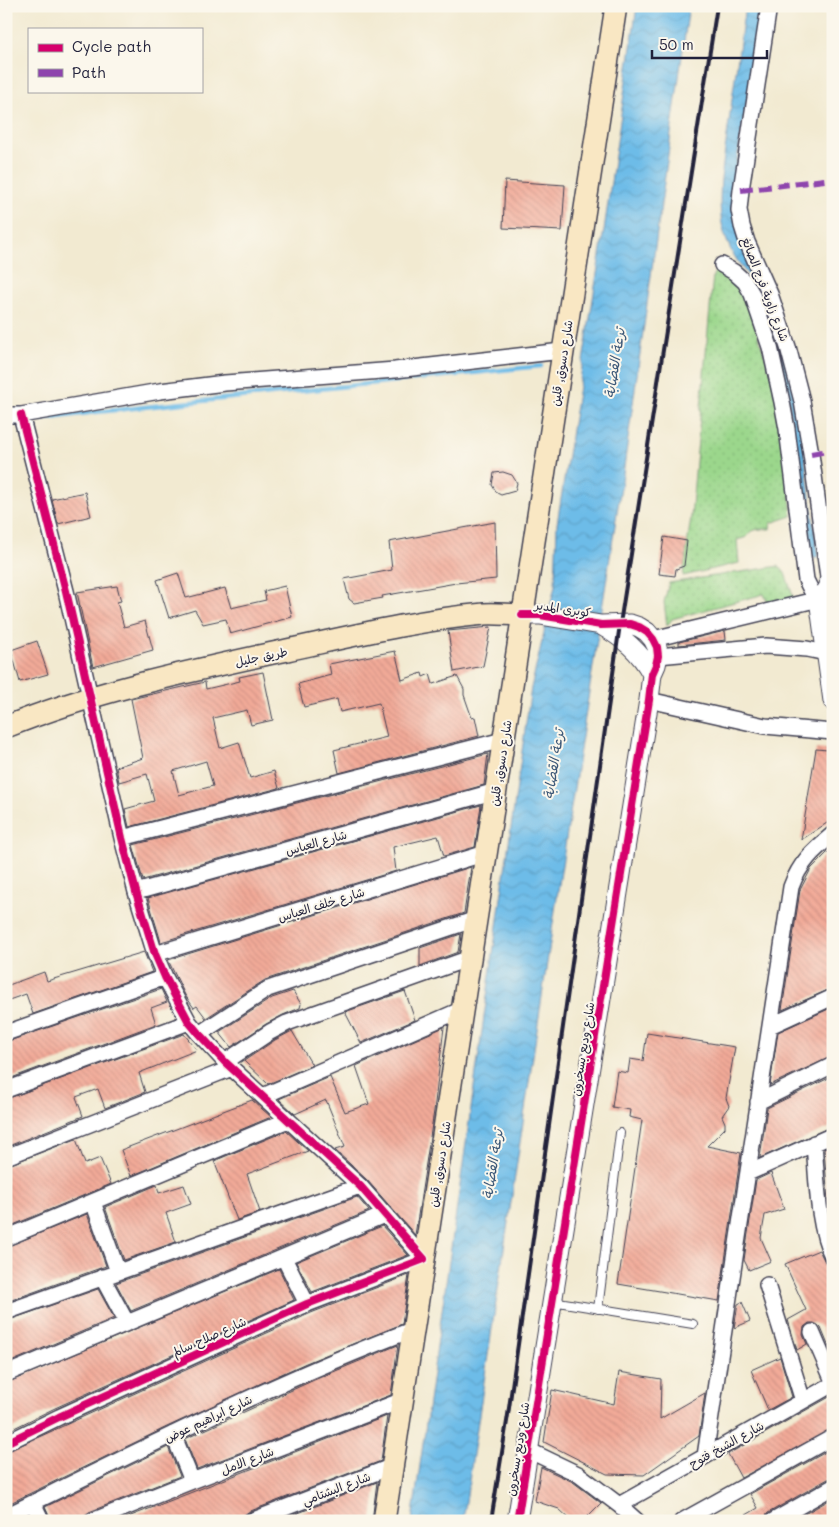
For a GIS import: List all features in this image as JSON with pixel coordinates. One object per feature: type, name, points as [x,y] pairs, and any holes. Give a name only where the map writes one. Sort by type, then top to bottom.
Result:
[{"type":"main road","name":"شارع دسوق, قلين","points":[[384,1521],[504,740],[531,615],[562,351],[616,6]]},
{"type":"main road","name":"طريق جليل","points":[[6,727],[35,715],[133,684],[193,670],[390,629],[486,614],[531,615]]},
{"type":"street","name":"شارع زاوية فرج الصائغ","points":[[769,6],[740,190],[739,210],[747,242],[770,294],[788,347],[802,401],[828,578],[827,586],[819,599],[833,700]]},
{"type":"street","name":"شارع زاوية فرج الصائغ","points":[[722,265],[734,272],[745,282],[752,294],[770,347],[787,430],[806,580],[813,594],[819,599]]},
{"type":"street","points":[[424,1259],[360,1186],[228,1065],[199,1034],[189,1022],[165,977],[155,954],[122,838],[66,591],[29,446],[14,415],[160,391],[225,383],[395,370],[562,351]]},
{"type":"street","points":[[601,625],[634,647],[645,661],[654,656],[819,599]]},
{"type":"street","name":"كوبرى المدير","points":[[531,615],[601,625]]},
{"type":"street","points":[[601,625],[630,624],[639,627],[646,632],[654,656]]},
{"type":"street","points":[[654,656],[766,646],[786,646],[826,653]]},
{"type":"street","name":"شارع وديع بسخرون","points":[[517,1521],[649,700],[654,656]]},
{"type":"street","points":[[649,700],[765,726],[833,732]]},
{"type":"street","points":[[122,838],[504,740]]},
{"type":"street","name":"شارع العباس","points":[[136,892],[496,791]]},
{"type":"street","points":[[705,1456],[791,887],[795,874],[802,863],[811,852],[833,834]]},
{"type":"street","name":"شارع خلف العباس","points":[[155,954],[486,853]]},
{"type":"street","points":[[199,1034],[268,989],[476,919]]},
{"type":"street","points":[[6,1158],[228,1065],[270,1032],[287,1023],[470,958]]},
{"type":"street","points":[[6,1033],[165,977]]},
{"type":"street","points":[[770,1026],[833,997]]},
{"type":"street","points":[[263,1096],[463,1009]]},
{"type":"street","points":[[6,1090],[189,1022]]},
{"type":"street","points":[[758,1102],[833,1065]]},
{"type":"street","points":[[6,1238],[288,1120]]},
{"type":"street","points":[[748,1173],[833,1135]]},
{"type":"street","points":[[814,1143],[821,1222],[828,1249],[833,1258]]},
{"type":"street","points":[[6,1312],[360,1186]]},
{"type":"street","points":[[819,1193],[833,1187]]},
{"type":"street","points":[[93,1202],[118,1272]]},
{"type":"street","points":[[6,1374],[384,1215]]},
{"type":"street","points":[[284,1258],[308,1304]]},
{"type":"street","name":"شارع صلاح سالم","points":[[6,1443],[308,1304],[424,1259]]},
{"type":"street","points":[[102,1277],[127,1324]]},
{"type":"street","points":[[767,1285],[803,1401]]},
{"type":"street","name":"شارع ابراهيم عوض","points":[[6,1516],[173,1434],[329,1362],[414,1329]]},
{"type":"street","points":[[812,1332],[833,1383]]},
{"type":"street","name":"شارع الشيخ فتوح","points":[[619,1505],[833,1383]]},
{"type":"street","name":"شارع الامل","points":[[92,1521],[403,1400]]},
{"type":"street","points":[[173,1434],[192,1481]]},
{"type":"street","points":[[682,1521],[833,1437]]},
{"type":"street","points":[[528,1450],[578,1474],[637,1521]]},
{"type":"street","name":"شارع البشتامي","points":[[251,1521],[393,1466]]},
{"type":"street","points":[[773,1521],[833,1487]]},
{"type":"street","points":[[33,1503],[42,1521]]},
{"type":"lane","points":[[598,1309],[620,1133]]},
{"type":"lane","points":[[552,1301],[693,1324]]},
{"type":"green space","points":[[719,267],[738,277],[780,399],[792,516],[771,523],[770,529],[760,529],[751,532],[747,537],[737,540],[739,563],[683,576],[691,517],[713,275]]},
{"type":"green space","points":[[779,566],[785,573],[795,602],[769,607],[764,594],[672,619],[667,626],[664,602],[669,583]]},
{"type":"water","name":"ترعة القضابة","points":[[637,6],[689,6],[623,474],[463,1521],[412,1521],[531,688],[555,586],[557,524],[604,230]]},
{"type":"water","points":[[745,6],[763,6],[735,171],[734,208],[762,280],[797,397],[818,557],[810,557],[793,452],[789,399],[750,278],[733,254],[721,220],[721,179]]},
{"type":"building","points":[[505,181],[565,185],[562,231],[503,228]]},
{"type":"building","points":[[503,472],[512,475],[517,483],[515,491],[501,495],[497,493],[492,485],[494,473]]},
{"type":"building","points":[[85,492],[91,516],[58,524],[52,499]]},
{"type":"building","points":[[495,522],[496,579],[456,583],[354,603],[349,599],[344,579],[392,570],[389,542]]},
{"type":"building","points":[[664,537],[687,541],[684,566],[676,569],[675,576],[659,574]]},
{"type":"building","points":[[178,573],[186,598],[225,588],[231,608],[266,600],[264,591],[285,586],[292,617],[230,634],[226,619],[203,624],[195,610],[169,618],[157,580]]},
{"type":"building","points":[[117,586],[121,601],[117,602],[124,627],[145,621],[153,650],[93,667],[77,592]]},
{"type":"building","points":[[491,627],[483,666],[454,672],[448,631]]},
{"type":"building","points":[[725,631],[726,640],[679,645],[679,642]]},
{"type":"building","points":[[37,641],[48,674],[20,682],[11,650]]},
{"type":"building","points":[[395,651],[402,680],[422,673],[423,677],[430,674],[433,684],[457,676],[464,689],[464,695],[472,718],[475,717],[479,736],[339,773],[334,750],[387,737],[379,703],[340,712],[337,699],[304,707],[298,684],[331,675],[329,664]]},
{"type":"building","points":[[263,672],[273,720],[251,725],[247,710],[213,718],[220,748],[239,742],[250,778],[274,771],[279,788],[129,827],[125,809],[154,801],[147,774],[119,782],[116,767],[143,758],[131,699],[205,682],[206,689],[240,681],[239,677]],"holes":[[[206,761],[213,786],[179,795],[173,771]]]},
{"type":"building","points":[[816,749],[828,750],[833,787],[833,819],[801,840]]},
{"type":"building","points":[[488,754],[484,785],[143,880],[133,845]]},
{"type":"building","points":[[481,805],[475,847],[444,856],[438,836],[393,847],[396,871],[161,942],[148,898]]},
{"type":"building","points":[[833,847],[833,988],[782,1010],[800,890],[811,869]]},
{"type":"building","points":[[471,867],[464,913],[265,980],[206,1018],[197,1006],[194,1008],[185,995],[168,960]]},
{"type":"building","points":[[461,934],[458,952],[420,966],[420,948]]},
{"type":"building","points":[[144,952],[152,972],[33,1014],[26,994],[6,1001],[6,986],[44,972],[47,981]]},
{"type":"building","points":[[161,989],[167,1002],[151,1008],[156,1024],[6,1080],[6,1042]]},
{"type":"building","points":[[293,991],[301,1004],[300,1008],[266,1024],[231,1047],[219,1032],[272,998]]},
{"type":"building","points":[[405,991],[415,1020],[361,1043],[345,1012]]},
{"type":"building","points":[[833,1007],[833,1056],[770,1085],[778,1032]]},
{"type":"building","points":[[444,1027],[434,1111],[415,1235],[367,1180],[335,1150],[345,1147],[326,1100],[295,1114],[279,1099],[330,1077],[345,1112],[369,1104],[356,1066]]},
{"type":"building","points":[[292,1031],[312,1065],[268,1084],[244,1061]]},
{"type":"building","points":[[647,1033],[735,1047],[726,1098],[729,1106],[722,1116],[725,1128],[707,1146],[741,1153],[719,1301],[618,1284],[642,1120],[629,1117],[630,1110],[612,1107],[617,1071],[628,1073],[630,1059],[643,1061]]},
{"type":"building","points":[[184,1034],[197,1050],[139,1073],[145,1092],[105,1108],[98,1089],[76,1097],[83,1116],[6,1147],[6,1099]]},
{"type":"building","points":[[833,1076],[833,1126],[760,1158],[767,1108]]},
{"type":"building","points":[[252,1100],[271,1117],[131,1176],[121,1150]]},
{"type":"building","points":[[286,1131],[308,1151],[247,1174],[260,1212],[237,1220],[214,1161]]},
{"type":"building","points":[[76,1139],[85,1164],[100,1158],[111,1184],[6,1228],[6,1166]]},
{"type":"building","points":[[833,1145],[833,1220],[828,1201],[824,1149]]},
{"type":"building","points":[[771,1173],[784,1209],[765,1215],[761,1238],[771,1261],[749,1270],[744,1260],[756,1180]]},
{"type":"building","points":[[157,1185],[159,1193],[184,1185],[191,1204],[166,1213],[176,1242],[124,1260],[105,1207]]},
{"type":"building","points":[[357,1197],[369,1211],[131,1311],[116,1283]]},
{"type":"building","points":[[87,1214],[106,1266],[6,1302],[6,1247]]},
{"type":"building","points":[[382,1226],[408,1255],[312,1292],[296,1262]]},
{"type":"building","points":[[819,1250],[828,1266],[833,1267],[833,1357],[821,1328],[814,1323],[809,1323],[804,1327],[803,1335],[807,1344],[797,1350],[788,1320],[806,1310],[785,1264]]},
{"type":"building","points":[[279,1269],[294,1300],[6,1432],[6,1383]]},
{"type":"building","points":[[409,1275],[402,1324],[255,1386],[6,1505],[6,1452],[311,1313]]},
{"type":"building","points":[[98,1289],[114,1318],[6,1364],[6,1321]]},
{"type":"building","points":[[742,1302],[750,1321],[734,1328],[738,1304]]},
{"type":"building","points":[[398,1345],[391,1395],[197,1469],[185,1439],[314,1380]]},
{"type":"building","points":[[780,1357],[792,1397],[768,1410],[751,1370]]},
{"type":"building","points":[[619,1372],[661,1379],[660,1419],[705,1393],[699,1436],[644,1475],[607,1474],[544,1442],[552,1390],[614,1404]]},
{"type":"building","points":[[833,1395],[833,1428],[741,1478],[728,1454]]},
{"type":"building","points":[[387,1416],[381,1461],[248,1512],[243,1516],[242,1521],[118,1521]]},
{"type":"building","points":[[168,1447],[180,1476],[89,1512],[84,1516],[83,1521],[51,1521],[45,1507]]},
{"type":"building","points":[[833,1448],[833,1478],[768,1513],[764,1521],[736,1521],[758,1508],[750,1494]]},
{"type":"building","points":[[541,1467],[573,1482],[601,1503],[583,1521],[572,1521],[559,1509],[535,1501]]},
{"type":"building","points":[[377,1482],[372,1521],[278,1521]]},
{"type":"building","points":[[833,1498],[833,1521],[792,1521]]},
{"type":"waterway","points":[[6,424],[96,412],[541,366]]},
{"type":"railway","points":[[491,1521],[508,1415],[620,624],[717,6]]},
{"type":"marked path","points":[[741,190],[833,179]]},
{"type":"marked path","points":[[811,454],[833,450]]},
{"type":"cycle path","points":[[6,1443],[307,1304],[424,1259],[360,1186],[225,1062],[199,1034],[189,1022],[165,977],[155,954],[122,838],[66,591],[21,415]]},
{"type":"cycle path","points":[[517,1521],[652,674],[658,656],[657,647],[647,632],[630,624],[601,625],[540,615],[522,615]]}]
